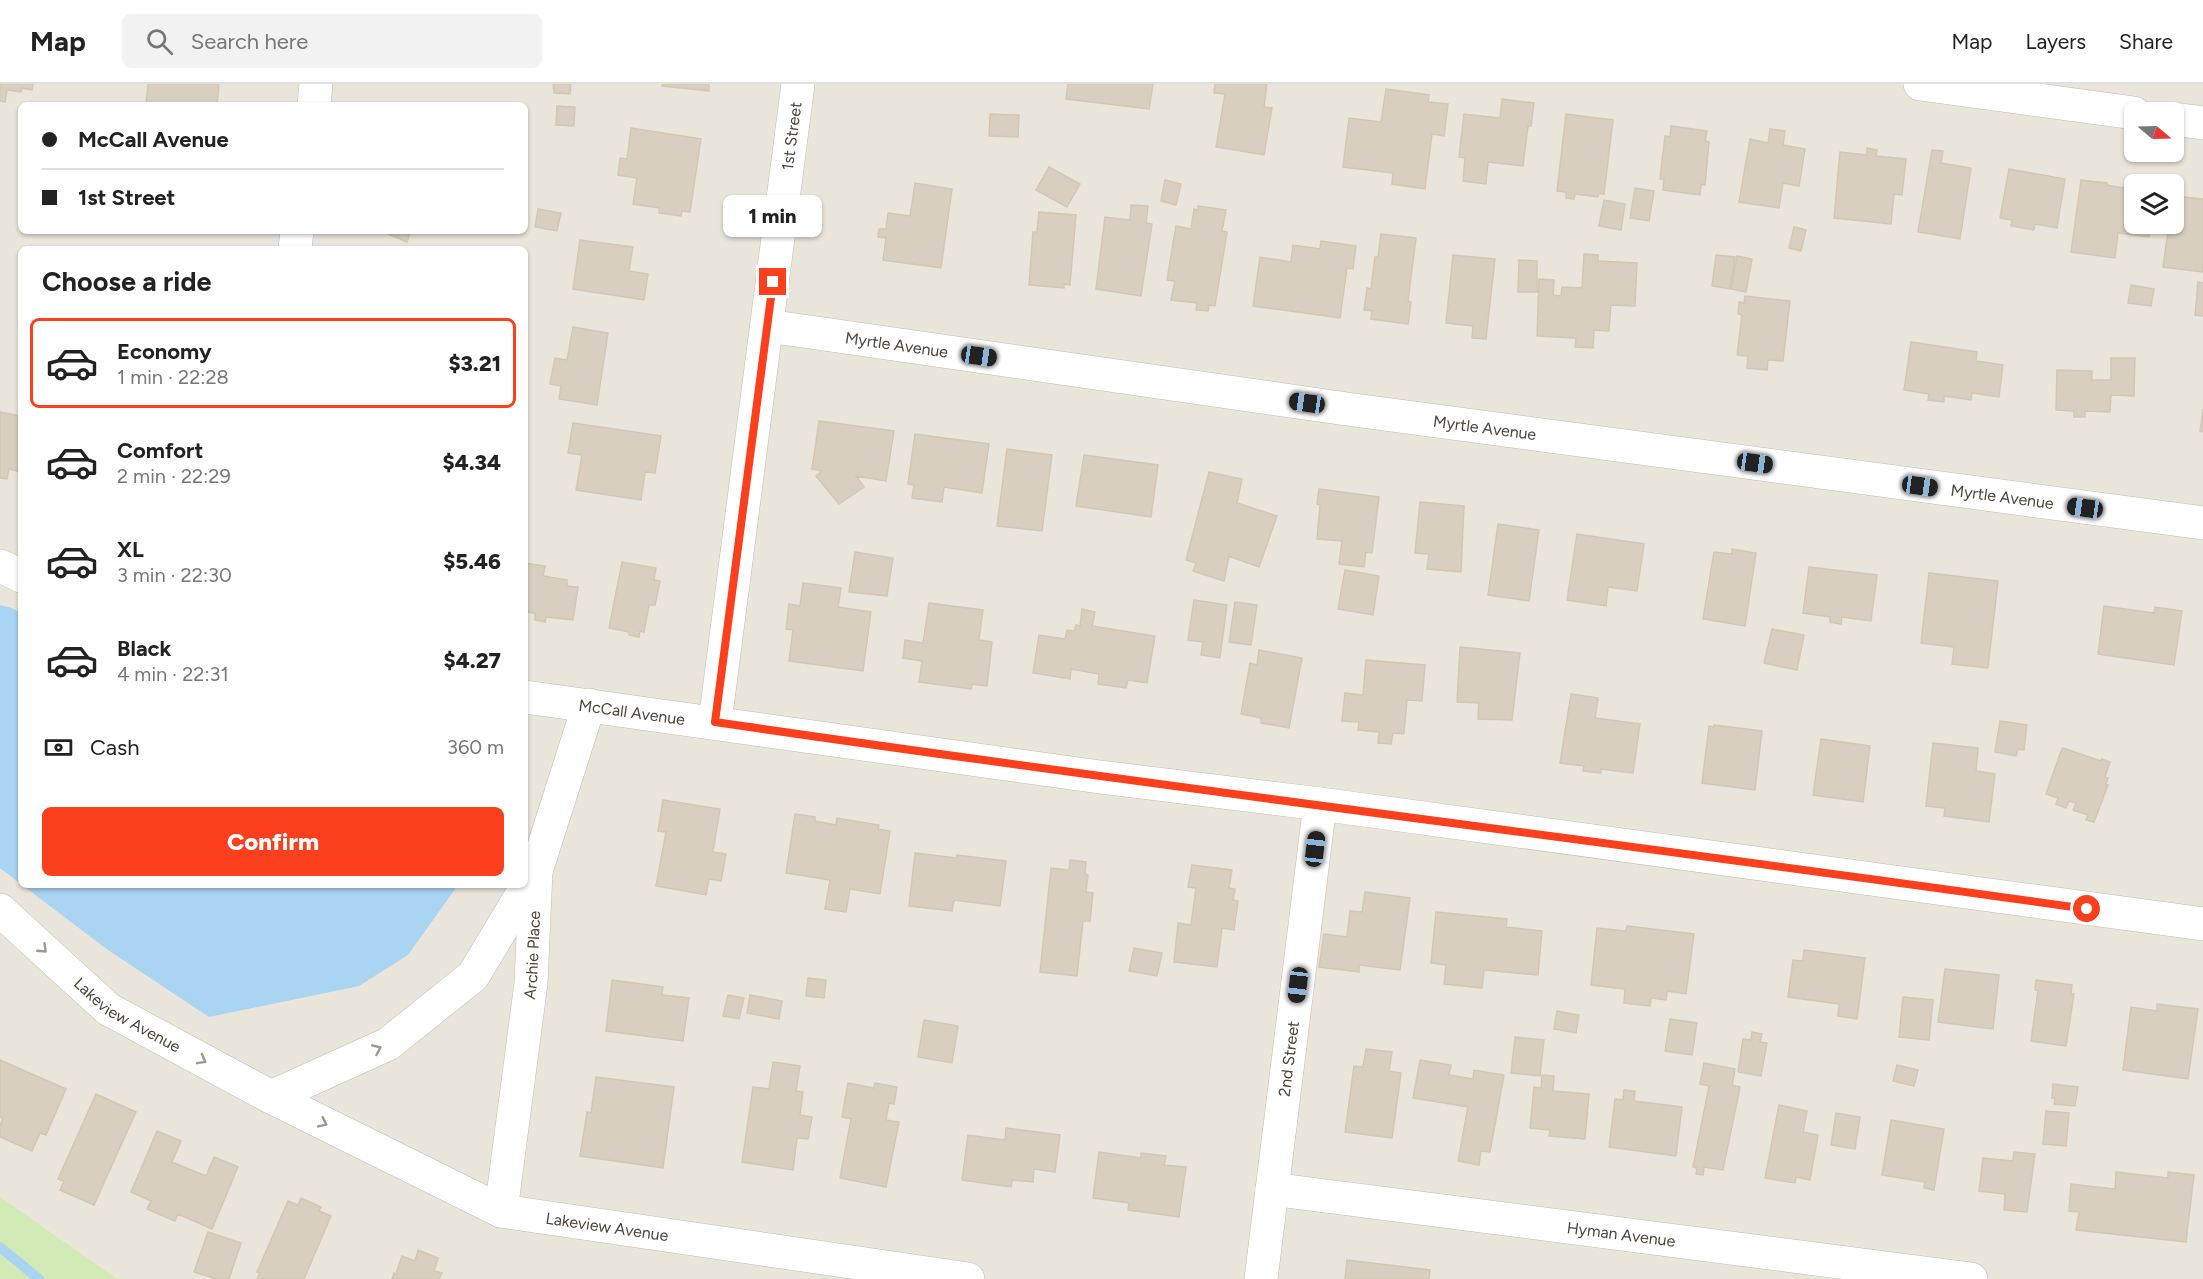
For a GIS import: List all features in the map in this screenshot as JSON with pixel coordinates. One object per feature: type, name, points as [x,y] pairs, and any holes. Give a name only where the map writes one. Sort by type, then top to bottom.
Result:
[{"type":"street","points":[[314,102],[316,84]]},
{"type":"street","name":"1st Street","points":[[715,722],[798,84]]},
{"type":"street","points":[[1920,84],[2124,112]]},
{"type":"street","points":[[2184,120],[2203,123]]},
{"type":"street","name":"Myrtle Avenue","points":[[768,326],[1354,410],[2203,524]]},
{"type":"street","points":[[0,566],[18,575]]},
{"type":"street","name":"McCall Avenue","points":[[528,697],[1100,777],[1320,804],[2203,924]]},
{"type":"street","name":"Archie Place","points":[[501,1211],[531,984],[536,871],[589,705]]},
{"type":"street","name":"2nd Street","points":[[1261,1279],[1320,804]]},
{"type":"street","points":[[528,884],[536,871]]},
{"type":"street","points":[[271,1097],[388,1044],[473,976],[526,888]]},
{"type":"street","name":"Lakeview Avenue","points":[[0,910],[108,1009],[271,1097],[501,1211],[968,1279]]},
{"type":"street","name":"Hyman Avenue","points":[[1272,1189],[1971,1279]]},
{"type":"shaded area","points":[[0,84],[2203,84],[2203,1279],[79,1279],[0,1245]]},
{"type":"green space","points":[[0,1197],[117,1279],[0,1279]]},
{"type":"water","points":[[0,605],[18,611],[18,882],[0,868]]},
{"type":"water","points":[[26,888],[456,888],[408,955],[359,986],[209,1017],[108,950]]},
{"type":"building","points":[[0,84],[33,84],[32,90],[22,88],[21,92],[7,90],[5,102],[0,101]]},
{"type":"building","points":[[148,84],[219,84],[217,102],[146,102]]},
{"type":"building","points":[[553,84],[571,84],[570,94],[554,93]]},
{"type":"building","points":[[663,84],[709,84],[709,91],[662,86]]},
{"type":"building","points":[[1068,84],[1153,84],[1149,109],[1066,99]]},
{"type":"building","points":[[1215,84],[1267,84],[1264,107],[1272,108],[1264,155],[1216,147],[1225,94],[1214,93]]},
{"type":"building","points":[[1386,89],[1429,95],[1428,102],[1448,104],[1444,136],[1432,134],[1425,189],[1392,184],[1393,173],[1343,167],[1349,118],[1381,122]]},
{"type":"building","points":[[1502,99],[1534,103],[1531,126],[1528,126],[1523,166],[1488,162],[1486,184],[1463,181],[1465,158],[1459,157],[1464,114],[1500,118]]},
{"type":"building","points":[[557,106],[575,107],[574,126],[556,125]]},
{"type":"building","points":[[990,114],[1019,115],[1018,137],[989,136]]},
{"type":"building","points":[[1566,114],[1613,120],[1604,194],[1598,194],[1598,197],[1575,194],[1574,199],[1566,198],[1566,192],[1557,191]]},
{"type":"building","points":[[1671,126],[1707,131],[1705,141],[1709,142],[1705,185],[1701,184],[1700,195],[1663,190],[1664,179],[1660,179],[1665,136],[1670,137]]},
{"type":"building","points":[[631,128],[701,139],[690,212],[682,211],[681,216],[659,213],[659,208],[633,204],[637,178],[618,175],[620,158],[627,159]]},
{"type":"building","points":[[1770,129],[1785,131],[1783,145],[1805,149],[1799,186],[1783,183],[1779,208],[1739,202],[1750,139],[1768,143]]},
{"type":"building","points":[[1867,148],[1877,150],[1876,156],[1906,159],[1902,195],[1894,194],[1891,224],[1834,218],[1840,152],[1867,155]]},
{"type":"building","points":[[1932,150],[1943,151],[1941,163],[1971,168],[1960,239],[1918,232]]},
{"type":"building","points":[[1049,167],[1080,184],[1067,207],[1036,190]]},
{"type":"building","points":[[2009,169],[2065,179],[2057,228],[2035,224],[2034,230],[2011,226],[2012,220],[2000,218]]},
{"type":"building","points":[[1165,180],[1181,184],[1176,205],[1161,201]]},
{"type":"building","points":[[2081,180],[2124,188],[2124,234],[2118,233],[2115,258],[2071,252]]},
{"type":"building","points":[[915,183],[952,189],[941,268],[883,260],[886,238],[878,237],[879,229],[886,229],[888,213],[910,216]]},
{"type":"building","points":[[1635,188],[1654,191],[1649,221],[1630,218]]},
{"type":"building","points":[[2184,197],[2203,199],[2203,272],[2163,267],[2168,234],[2184,234]]},
{"type":"building","points":[[1604,200],[1625,204],[1621,230],[1599,226]]},
{"type":"building","points":[[1131,205],[1148,206],[1146,223],[1152,224],[1141,296],[1096,289],[1105,217],[1130,220]]},
{"type":"building","points":[[1198,206],[1226,210],[1222,231],[1227,232],[1215,306],[1209,305],[1208,311],[1196,310],[1197,303],[1171,300],[1175,281],[1167,280],[1176,226],[1191,229],[1194,209],[1198,210]]},
{"type":"building","points":[[538,209],[561,213],[557,231],[535,227]]},
{"type":"building","points":[[1039,212],[1076,215],[1070,285],[1064,284],[1064,288],[1029,285],[1033,232],[1037,232]]},
{"type":"building","points":[[1794,227],[1806,230],[1801,251],[1789,248]]},
{"type":"building","points":[[388,234],[410,234],[407,242]]},
{"type":"building","points":[[1381,234],[1416,238],[1408,301],[1411,302],[1408,324],[1371,319],[1372,311],[1364,310],[1367,288],[1371,289]]},
{"type":"building","points":[[2126,234],[2149,234],[2149,237]]},
{"type":"building","points":[[580,240],[633,247],[629,271],[648,274],[644,300],[573,289]]},
{"type":"building","points":[[1321,241],[1356,246],[1353,269],[1347,268],[1340,318],[1253,306],[1260,257],[1291,262],[1293,245],[1320,249]]},
{"type":"building","points":[[1584,254],[1598,255],[1598,261],[1637,263],[1635,306],[1611,305],[1609,331],[1594,330],[1593,348],[1575,347],[1576,338],[1537,336],[1539,279],[1554,280],[1553,295],[1561,296],[1562,287],[1582,288]]},
{"type":"building","points":[[1453,255],[1495,259],[1486,339],[1472,338],[1473,326],[1446,323]]},
{"type":"building","points":[[1716,255],[1735,257],[1730,289],[1712,286]]},
{"type":"building","points":[[1737,256],[1752,259],[1746,292],[1731,289]]},
{"type":"building","points":[[1519,260],[1537,261],[1537,292],[1518,292]]},
{"type":"building","points":[[2198,282],[2203,283],[2203,316],[2195,315]]},
{"type":"building","points":[[2131,285],[2154,289],[2151,306],[2128,303]]},
{"type":"building","points":[[1745,296],[1790,301],[1783,361],[1768,360],[1767,370],[1747,368],[1748,356],[1737,355],[1742,315],[1738,314],[1739,302],[1744,303]]},
{"type":"building","points":[[573,327],[608,333],[597,405],[559,399],[561,386],[550,384],[555,358],[567,360]]},
{"type":"building","points":[[1911,342],[1977,352],[1976,361],[2003,365],[1999,397],[1972,393],[1971,400],[1944,396],[1944,402],[1928,400],[1929,394],[1904,390]]},
{"type":"building","points":[[2111,358],[2135,358],[2134,396],[2111,395],[2110,412],[2085,411],[2085,417],[2074,417],[2074,411],[2056,410],[2057,370],[2092,371],[2092,380],[2111,380]]},
{"type":"building","points":[[2203,409],[2203,432],[2200,431]]},
{"type":"building","points":[[0,412],[18,415],[18,471],[9,469],[7,479],[0,478]]},
{"type":"building","points":[[819,421],[894,431],[886,481],[856,476],[864,487],[839,504],[816,476],[822,471],[812,469]]},
{"type":"building","points":[[573,423],[661,436],[655,473],[645,472],[641,500],[576,490],[582,455],[568,453]]},
{"type":"building","points":[[915,434],[989,444],[982,493],[944,487],[942,502],[912,498],[914,485],[908,484]]},
{"type":"building","points":[[1007,449],[1052,455],[1042,531],[997,526]]},
{"type":"building","points":[[1084,455],[1158,465],[1151,517],[1076,506]]},
{"type":"building","points":[[1209,472],[1242,479],[1237,503],[1277,516],[1259,567],[1229,556],[1224,581],[1193,571],[1196,563],[1186,560]]},
{"type":"building","points":[[1319,489],[1379,497],[1372,553],[1366,552],[1364,567],[1339,564],[1342,541],[1317,539]]},
{"type":"building","points":[[1420,502],[1464,506],[1461,572],[1427,569],[1429,554],[1415,553]]},
{"type":"building","points":[[1498,524],[1539,530],[1529,601],[1488,595]]},
{"type":"building","points":[[1577,534],[1644,544],[1637,591],[1608,587],[1606,606],[1567,600]]},
{"type":"building","points":[[1732,549],[1756,553],[1745,626],[1703,619],[1714,552],[1732,554]]},
{"type":"building","points":[[855,552],[893,558],[887,596],[849,592]]},
{"type":"building","points":[[622,562],[656,568],[654,580],[660,581],[655,605],[649,605],[644,632],[640,631],[639,637],[629,635],[629,632],[609,628]]},
{"type":"building","points":[[528,563],[545,566],[543,576],[567,580],[567,586],[578,587],[573,620],[546,617],[545,622],[535,620],[535,613],[528,612]]},
{"type":"building","points":[[1809,567],[1877,575],[1871,621],[1842,617],[1841,624],[1830,622],[1830,617],[1803,613]]},
{"type":"building","points":[[1345,570],[1379,576],[1373,615],[1338,609]]},
{"type":"building","points":[[1929,573],[1998,581],[1988,668],[1952,664],[1954,647],[1921,643]]},
{"type":"building","points":[[803,583],[841,588],[838,607],[871,612],[863,671],[789,661],[793,630],[786,629],[789,604],[800,606]]},
{"type":"building","points":[[1194,600],[1227,605],[1220,658],[1201,655],[1203,642],[1188,640]]},
{"type":"building","points":[[1235,602],[1257,605],[1251,645],[1229,642]]},
{"type":"building","points":[[929,603],[983,610],[979,640],[992,642],[987,686],[972,684],[971,689],[919,682],[922,661],[903,658],[905,640],[923,643]]},
{"type":"building","points":[[2104,606],[2154,613],[2155,607],[2182,611],[2174,665],[2098,654]]},
{"type":"building","points":[[1082,609],[1095,612],[1092,626],[1155,636],[1147,683],[1128,680],[1126,688],[1098,684],[1099,674],[1071,669],[1070,679],[1033,673],[1039,635],[1065,639],[1067,630],[1074,631],[1076,625],[1080,626]]},
{"type":"building","points":[[1772,629],[1804,635],[1797,670],[1764,663]]},
{"type":"building","points":[[1460,647],[1520,653],[1512,720],[1478,719],[1479,703],[1457,702]]},
{"type":"building","points":[[1259,650],[1302,658],[1289,728],[1261,723],[1261,718],[1241,714],[1250,663],[1257,665]]},
{"type":"building","points":[[1366,660],[1425,665],[1422,701],[1407,700],[1404,734],[1393,733],[1391,744],[1378,743],[1379,732],[1358,730],[1359,722],[1342,721],[1345,693],[1363,695]]},
{"type":"building","points":[[1571,694],[1598,698],[1595,718],[1640,724],[1633,773],[1601,769],[1601,773],[1583,771],[1584,766],[1560,763]]},
{"type":"building","points":[[2000,721],[2027,725],[2024,750],[2018,749],[2016,756],[1995,752]]},
{"type":"building","points":[[1714,725],[1762,731],[1755,790],[1702,783],[1709,726],[1714,727]]},
{"type":"building","points":[[1821,739],[1870,746],[1863,802],[1813,795]]},
{"type":"building","points":[[1933,743],[1978,748],[1976,771],[1995,774],[1989,822],[1944,816],[1945,808],[1926,806]]},
{"type":"building","points":[[2063,748],[2110,762],[2105,777],[2108,778],[2106,784],[2108,785],[2094,822],[2086,820],[2088,815],[2073,810],[2076,803],[2069,801],[2066,808],[2056,804],[2058,798],[2046,794]]},
{"type":"building","points":[[663,800],[720,809],[713,852],[726,854],[721,881],[709,879],[706,895],[656,886],[666,832],[658,831]]},
{"type":"building","points":[[795,814],[815,817],[815,821],[836,825],[837,818],[879,825],[878,829],[890,831],[880,894],[850,889],[846,912],[825,909],[830,880],[786,873]]},
{"type":"building","points":[[915,853],[1006,861],[1000,906],[954,900],[952,911],[909,906]]},
{"type":"building","points":[[1070,860],[1086,862],[1085,874],[1088,875],[1086,892],[1093,893],[1090,921],[1083,921],[1077,976],[1040,972],[1051,868],[1069,870]]},
{"type":"building","points":[[1192,865],[1232,870],[1229,888],[1235,889],[1233,900],[1238,901],[1234,930],[1222,928],[1217,967],[1174,962],[1178,923],[1191,925],[1196,888],[1188,887]]},
{"type":"building","points":[[1365,892],[1410,898],[1400,970],[1359,965],[1359,972],[1319,967],[1324,934],[1347,937],[1350,911],[1362,912]]},
{"type":"building","points":[[1436,912],[1507,919],[1506,927],[1542,931],[1538,975],[1484,970],[1482,988],[1444,984],[1446,965],[1431,963]]},
{"type":"building","points":[[1627,926],[1694,934],[1686,994],[1667,991],[1666,1000],[1651,998],[1650,1006],[1624,1003],[1625,989],[1591,985],[1597,928],[1626,931]]},
{"type":"building","points":[[1134,948],[1162,953],[1157,976],[1129,971]]},
{"type":"building","points":[[1804,950],[1865,958],[1857,1019],[1838,1016],[1839,1004],[1788,997],[1793,960],[1803,961]]},
{"type":"building","points":[[1945,969],[1999,975],[1993,1029],[1938,1022]]},
{"type":"building","points":[[808,978],[826,980],[824,998],[806,996]]},
{"type":"building","points":[[612,980],[663,987],[662,995],[689,998],[683,1041],[606,1031]]},
{"type":"building","points":[[2036,980],[2072,985],[2071,994],[2074,994],[2066,1046],[2031,1041],[2038,990],[2035,990]]},
{"type":"building","points":[[728,995],[744,998],[739,1019],[723,1016]]},
{"type":"building","points":[[750,995],[782,1001],[779,1019],[747,1013]]},
{"type":"building","points":[[1903,997],[1933,1000],[1929,1040],[1899,1037]]},
{"type":"building","points":[[2157,1004],[2198,1009],[2188,1079],[2123,1070],[2131,1007],[2157,1011]]},
{"type":"building","points":[[1557,1011],[1579,1015],[1576,1033],[1554,1029]]},
{"type":"building","points":[[1670,1019],[1697,1023],[1692,1055],[1665,1051]]},
{"type":"building","points":[[924,1020],[958,1026],[952,1063],[918,1057]]},
{"type":"building","points":[[1752,1032],[1762,1034],[1760,1042],[1767,1043],[1761,1076],[1738,1072],[1743,1039],[1751,1040]]},
{"type":"building","points":[[1515,1037],[1544,1040],[1540,1076],[1511,1073]]},
{"type":"building","points":[[1366,1049],[1392,1052],[1389,1071],[1401,1073],[1392,1138],[1345,1132],[1354,1066],[1363,1067]]},
{"type":"building","points":[[0,1060],[66,1089],[46,1135],[40,1133],[32,1151],[0,1137],[3,1118],[0,1117]]},
{"type":"building","points":[[1420,1060],[1451,1065],[1449,1075],[1473,1079],[1474,1070],[1504,1075],[1490,1152],[1481,1151],[1479,1165],[1458,1161],[1468,1107],[1413,1098]]},
{"type":"building","points":[[773,1062],[800,1066],[796,1091],[803,1092],[800,1115],[812,1117],[808,1139],[797,1138],[793,1170],[742,1162],[753,1087],[769,1089]]},
{"type":"building","points":[[1704,1063],[1735,1069],[1732,1085],[1740,1087],[1723,1170],[1704,1167],[1703,1175],[1696,1174],[1697,1168],[1693,1167],[1709,1086],[1700,1084]]},
{"type":"building","points":[[1897,1065],[1918,1070],[1914,1086],[1893,1081]]},
{"type":"building","points":[[1542,1075],[1554,1076],[1553,1091],[1589,1094],[1585,1139],[1549,1136],[1550,1130],[1530,1128],[1534,1087],[1541,1088]]},
{"type":"building","points":[[596,1077],[674,1087],[663,1168],[580,1156],[587,1112],[591,1113]]},
{"type":"building","points":[[848,1083],[874,1088],[875,1083],[897,1087],[894,1104],[889,1103],[886,1120],[899,1122],[886,1187],[840,1178],[851,1119],[842,1117]]},
{"type":"building","points":[[2053,1084],[2078,1087],[2075,1106],[2054,1104]]},
{"type":"building","points":[[1624,1090],[1635,1091],[1634,1101],[1682,1107],[1676,1156],[1609,1147],[1615,1099],[1623,1100]]},
{"type":"building","points":[[96,1094],[136,1112],[94,1205],[60,1190],[64,1181],[58,1179]]},
{"type":"building","points":[[1779,1105],[1807,1111],[1803,1132],[1818,1135],[1810,1180],[1796,1177],[1795,1183],[1765,1178]]},
{"type":"building","points":[[2046,1111],[2069,1113],[2066,1146],[2043,1144]]},
{"type":"building","points":[[1836,1113],[1860,1117],[1855,1149],[1831,1145]]},
{"type":"building","points":[[1891,1120],[1944,1129],[1934,1190],[1924,1188],[1925,1182],[1882,1175]]},
{"type":"building","points":[[1006,1128],[1060,1135],[1055,1172],[1034,1169],[1033,1182],[1012,1180],[1011,1187],[962,1180],[968,1135],[1005,1140]]},
{"type":"building","points":[[157,1131],[181,1141],[172,1162],[206,1176],[214,1157],[238,1167],[212,1229],[178,1214],[175,1221],[147,1209],[151,1201],[131,1192]]},
{"type":"building","points":[[1099,1152],[1141,1158],[1141,1153],[1166,1156],[1164,1165],[1186,1167],[1179,1217],[1128,1210],[1129,1203],[1093,1198]]},
{"type":"building","points":[[2014,1152],[2035,1154],[2027,1212],[2004,1210],[2005,1194],[1979,1191],[1983,1158],[2013,1161]]},
{"type":"building","points":[[2116,1172],[2168,1178],[2168,1172],[2194,1175],[2186,1242],[2076,1230],[2079,1212],[2069,1211],[2071,1184],[2115,1189]]},
{"type":"building","points":[[301,1198],[321,1207],[319,1211],[331,1216],[304,1279],[257,1279],[260,1273],[257,1272],[288,1201],[298,1205]]},
{"type":"building","points":[[208,1232],[241,1243],[229,1279],[216,1279],[194,1272]]},
{"type":"building","points":[[418,1250],[438,1258],[434,1271],[442,1273],[439,1279],[392,1279],[402,1256],[415,1261]]},
{"type":"building","points":[[1347,1260],[1430,1270],[1429,1279],[1345,1279]]},
{"type":"waterway","points":[[0,1247],[39,1279]]},
{"type":"route","points":[[773,282],[715,722],[1100,777],[1320,804],[2087,909]]}]
